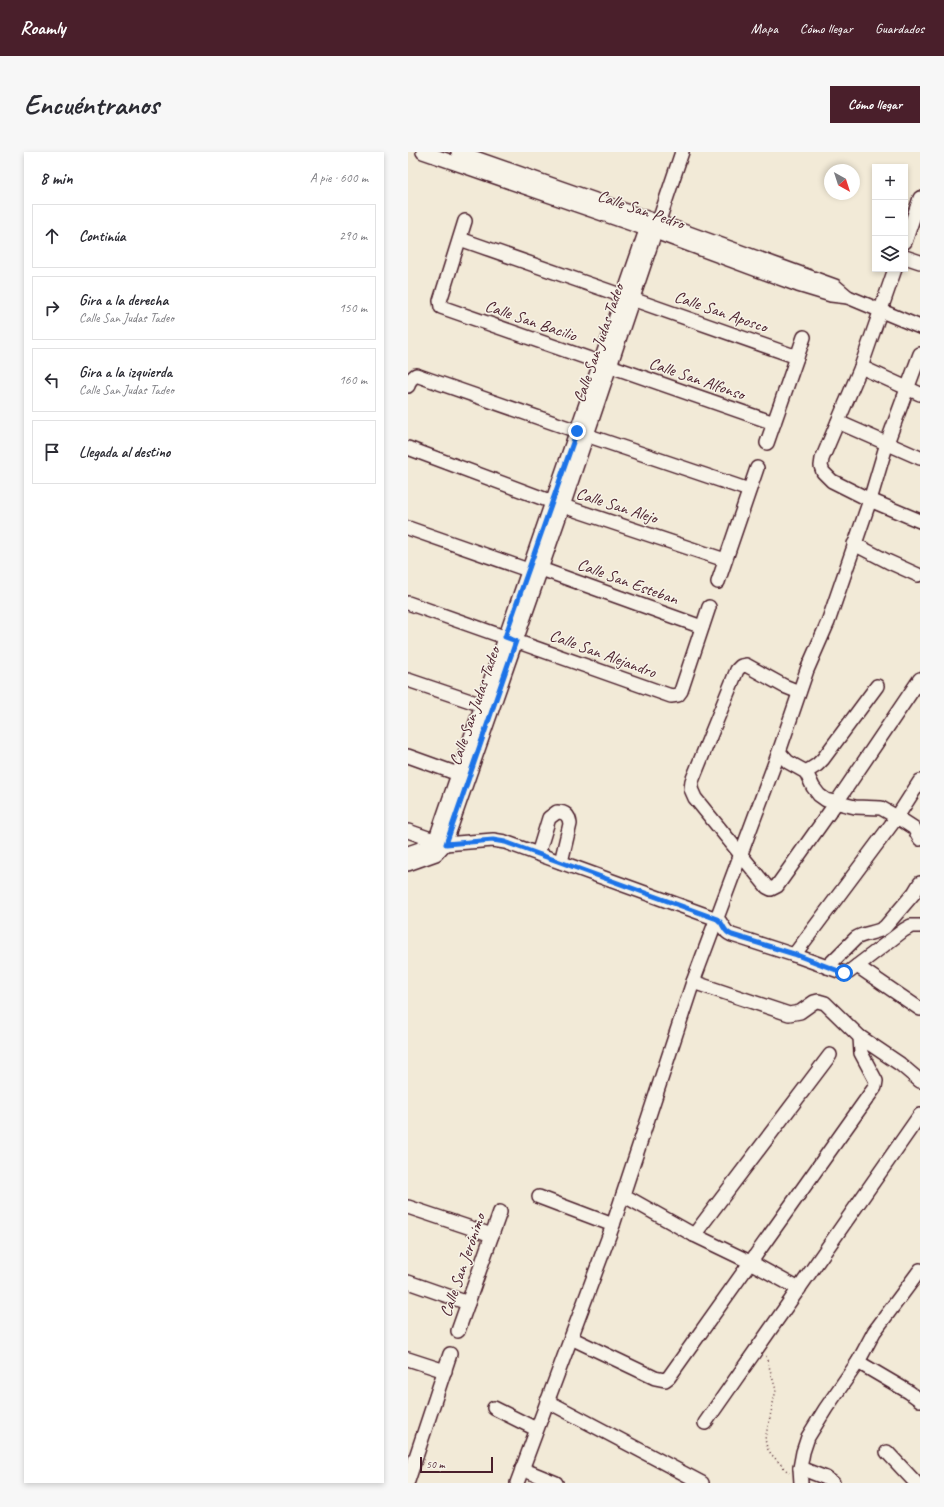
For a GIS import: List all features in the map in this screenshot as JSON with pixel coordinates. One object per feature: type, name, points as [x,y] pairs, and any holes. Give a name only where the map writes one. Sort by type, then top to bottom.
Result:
[{"type":"street","name":"Calle San Pedro","points":[[423,152],[652,225],[835,286],[848,297],[920,327]]},
{"type":"street","name":"Calle San Pedro","points":[[458,152],[652,225]]},
{"type":"street","name":"Calle San Judas Tadeo","points":[[440,842],[628,298],[652,225],[673,152]]},
{"type":"street","name":"Calle San Judas Tadeo","points":[[652,225],[682,152]]},
{"type":"street","points":[[907,236],[920,198]]},
{"type":"street","points":[[465,221],[460,239],[628,298]]},
{"type":"street","name":"Calle San Bacilio","points":[[460,239],[440,301],[441,307],[605,365]]},
{"type":"street","points":[[908,258],[920,262]]},
{"type":"street","points":[[895,272],[860,367],[822,459],[821,466],[823,472],[832,481],[870,500],[920,520]]},
{"type":"street","name":"Calle San Aposco","points":[[628,298],[797,357]]},
{"type":"street","points":[[767,443],[804,337]]},
{"type":"street","points":[[517,1483],[613,1225],[693,982],[779,752],[799,692],[828,622],[870,500],[887,443],[920,354]]},
{"type":"street","name":"Calle San Alfonso","points":[[605,365],[774,423]]},
{"type":"street","points":[[860,367],[920,394]]},
{"type":"street","points":[[408,386],[410,380],[416,375],[750,490]]},
{"type":"street","points":[[838,422],[920,458]]},
{"type":"street","name":"Calle San Alejo","points":[[408,448],[557,504],[726,560]]},
{"type":"street","points":[[718,582],[757,468]]},
{"type":"street","name":"Calle San Esteban","points":[[408,528],[535,569],[702,627]]},
{"type":"street","points":[[854,544],[888,562],[918,575]]},
{"type":"street","name":"Calle San Alejandro","points":[[408,603],[669,696],[678,695],[681,691],[702,627]]},
{"type":"street","points":[[702,627],[708,607]]},
{"type":"street","name":"Calle San Judas Tadeo","points":[[440,842],[458,774],[482,705],[511,639]]},
{"type":"street","points":[[799,692],[784,686],[746,665],[741,666],[692,781],[691,789],[694,798],[771,889],[774,888],[836,803],[920,678]]},
{"type":"street","points":[[408,680],[482,705]]},
{"type":"street","points":[[806,772],[817,766],[823,759],[877,686]]},
{"type":"street","points":[[779,752],[788,762],[806,772],[819,795],[826,800],[855,807],[881,808],[914,828],[920,839]]},
{"type":"street","points":[[408,756],[458,774]]},
{"type":"street","points":[[794,954],[897,817],[920,781]]},
{"type":"street","points":[[538,854],[549,818],[557,812],[564,812],[570,818],[570,824],[561,862]]},
{"type":"street","points":[[408,831],[440,842]]},
{"type":"street","points":[[408,853],[440,842],[493,840],[505,842],[717,919],[721,922],[724,930],[728,934],[794,954],[844,973],[849,972],[904,930],[911,926],[920,926]]},
{"type":"street","points":[[408,864],[436,854],[440,842]]},
{"type":"street","points":[[827,967],[856,938],[862,934],[880,931],[885,927],[914,893],[920,883]]},
{"type":"street","points":[[857,966],[920,1009]]},
{"type":"street","points":[[693,982],[788,1014],[797,1014],[814,1002],[825,1003],[860,1037],[900,1064],[920,1081]]},
{"type":"street","points":[[571,1338],[655,1378],[665,1380],[669,1377],[875,1087],[876,1081],[861,1052],[860,1037]]},
{"type":"street","points":[[694,1235],[830,1055]]},
{"type":"street","points":[[705,1423],[920,1115]]},
{"type":"street","points":[[623,1194],[694,1235],[750,1262],[799,1289]]},
{"type":"street","points":[[539,1197],[613,1225]]},
{"type":"street","points":[[408,1207],[492,1236]]},
{"type":"street","name":"Calle San Jerónimo","points":[[458,1331],[500,1212]]},
{"type":"street","points":[[801,1483],[795,1470],[808,1436],[858,1362],[874,1332],[920,1270]]},
{"type":"street","points":[[408,1282],[468,1303]]},
{"type":"street","points":[[408,1481],[450,1354]]},
{"type":"street","points":[[408,1358],[445,1371]]},
{"type":"street","points":[[858,1362],[920,1400]]},
{"type":"street","points":[[547,1401],[702,1483]]},
{"type":"street","points":[[494,1408],[536,1429]]},
{"type":"street","points":[[887,1452],[916,1483]]},
{"type":"street","points":[[522,1469],[556,1483]]},
{"type":"street","points":[[795,1470],[826,1478],[833,1483]]},
{"type":"path","points":[[762,1341],[776,1390],[765,1439],[767,1448],[771,1454],[795,1470]]},
{"type":"route","points":[[577,431],[505,637],[516,641],[446,844],[493,840],[505,842],[717,919],[721,922],[724,930],[728,934],[794,954],[844,973]]}]
